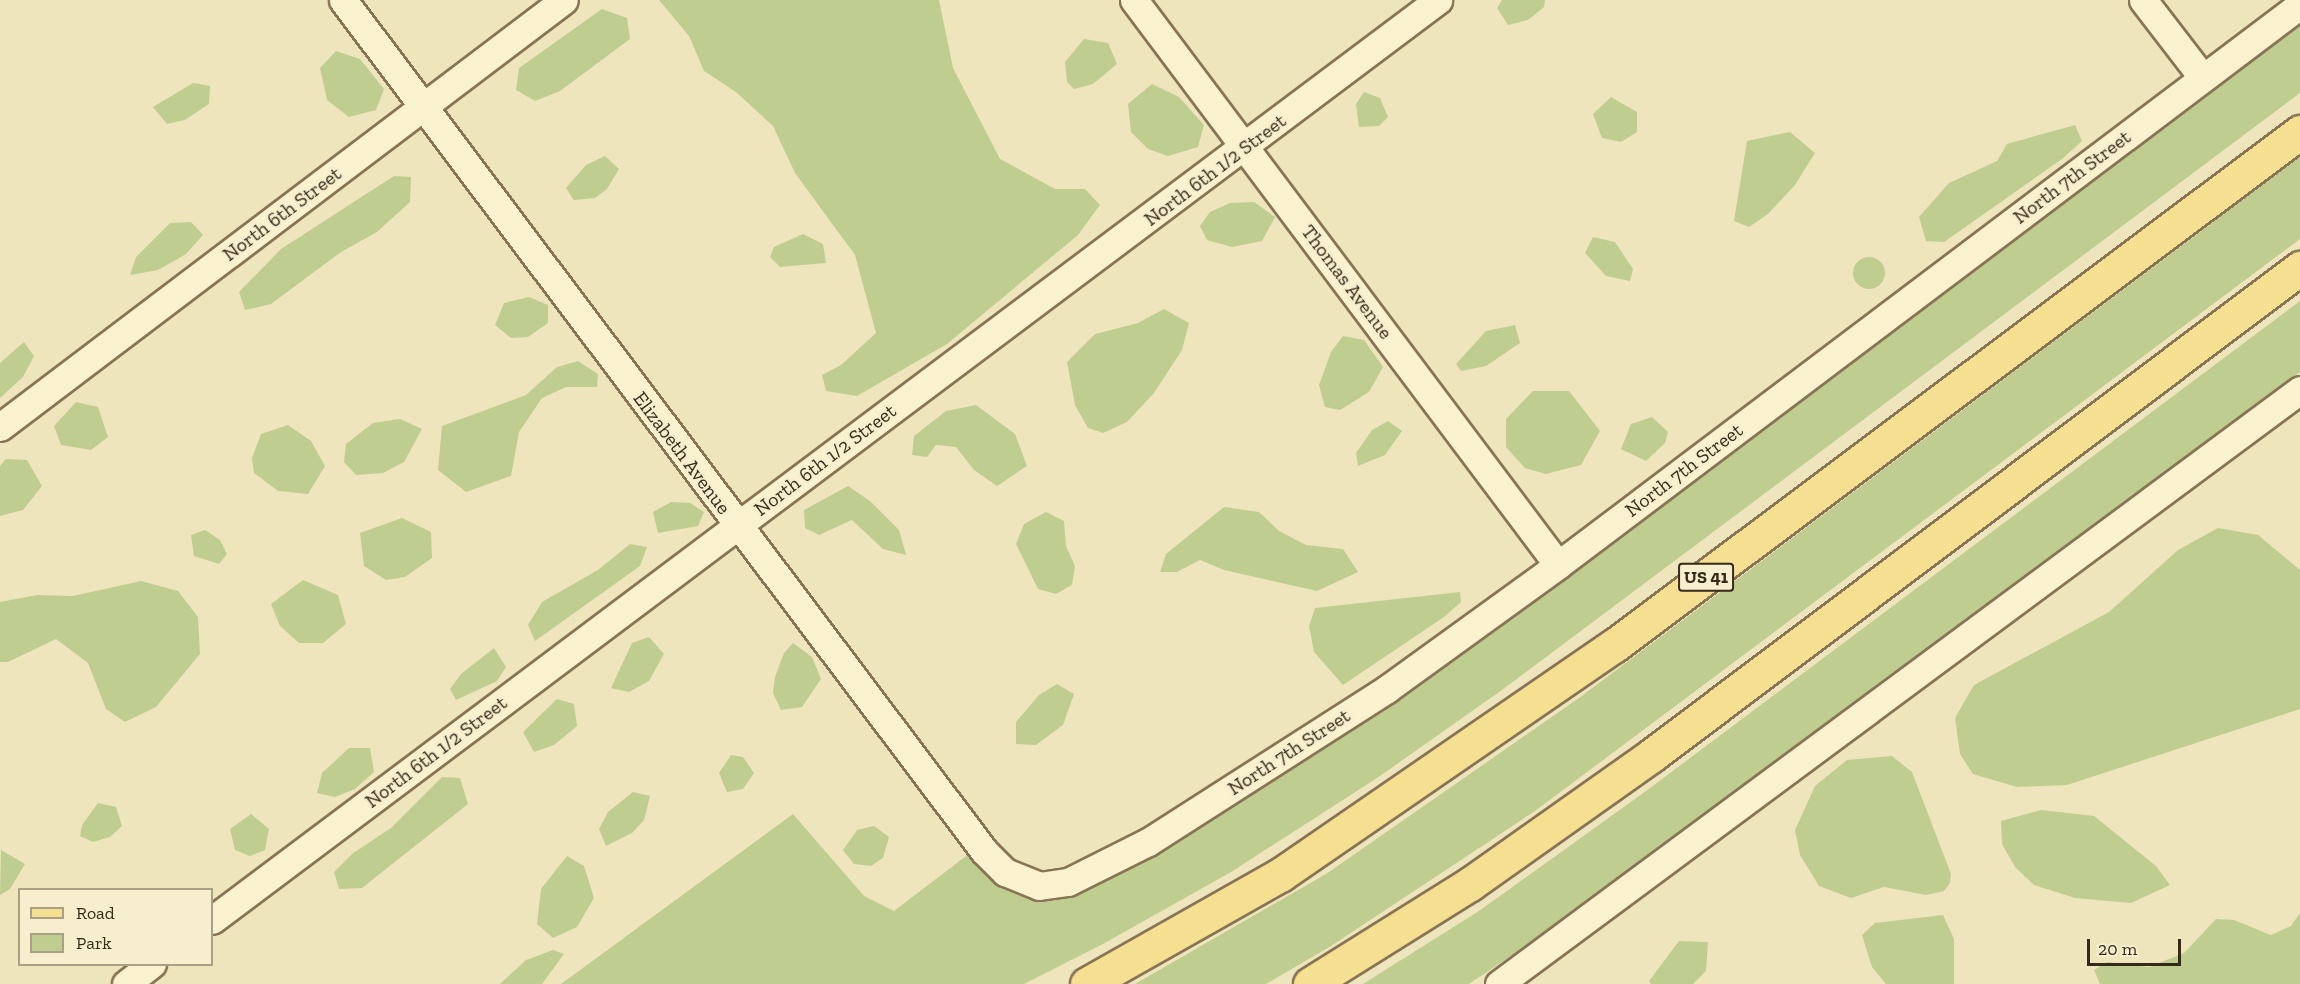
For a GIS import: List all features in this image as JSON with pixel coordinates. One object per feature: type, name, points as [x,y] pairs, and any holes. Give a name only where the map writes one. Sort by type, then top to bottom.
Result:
[{"type":"main road","name":"US 41","points":[[1087,984],[1280,875],[1587,665],[2300,132]]},
{"type":"main road","points":[[1310,984],[1470,884],[1652,755],[2300,268]]},
{"type":"street","name":"Elizabeth Avenue","points":[[343,0],[984,851],[1005,872],[1039,886]]},
{"type":"street","name":"North 6th Street","points":[[0,427],[564,0]]},
{"type":"street","name":"Thomas Avenue","points":[[1134,0],[1558,565]]},
{"type":"street","name":"North 6th 1/2 Street","points":[[213,919],[1246,147],[1438,0]]},
{"type":"street","points":[[2143,0],[2203,78]]},
{"type":"street","name":"North 7th Street","points":[[1039,886],[1068,882],[1148,843],[1387,689],[1558,565],[2300,5]]},
{"type":"street","points":[[1499,984],[2300,390]]},
{"type":"street","points":[[126,984],[149,966]]},
{"type":"green space","points":[[659,0],[939,0],[953,68],[1000,159],[1055,189],[1085,189],[1100,205],[1078,235],[947,344],[857,396],[826,391],[822,375],[841,365],[876,333],[855,255],[795,173],[773,126],[736,92],[704,71],[689,36]]},
{"type":"green space","points":[[1502,0],[1545,0],[1544,7],[1528,20],[1508,25],[1497,8]]},
{"type":"green space","points":[[602,9],[627,18],[630,39],[560,91],[535,101],[516,90],[519,68]]},
{"type":"green space","points":[[2300,20],[2300,93],[1502,690],[1377,778],[1231,872],[1103,944],[1024,984],[561,984],[793,814],[864,896],[894,911],[970,853],[996,883],[1016,894],[1041,901],[1057,899],[1132,867],[1351,732]]},
{"type":"green space","points":[[1084,39],[1108,43],[1117,64],[1093,84],[1074,89],[1067,82],[1065,62]]},
{"type":"green space","points":[[336,51],[360,59],[384,89],[376,110],[349,117],[327,100],[320,68]]},
{"type":"green space","points":[[193,83],[210,86],[209,104],[185,120],[167,124],[153,107]]},
{"type":"green space","points":[[1152,84],[1179,97],[1204,125],[1198,147],[1168,156],[1148,149],[1131,132],[1128,104]]},
{"type":"green space","points":[[1364,92],[1380,98],[1388,117],[1379,126],[1359,127],[1356,104]]},
{"type":"green space","points":[[1611,97],[1637,112],[1637,132],[1621,142],[1602,138],[1593,114]]},
{"type":"green space","points":[[2075,125],[2082,141],[2062,159],[1944,242],[1926,241],[1919,217],[1949,183],[1997,161],[2007,144]]},
{"type":"green space","points":[[1790,132],[1815,153],[1795,185],[1768,214],[1749,227],[1734,221],[1747,141]]},
{"type":"green space","points":[[605,156],[619,169],[607,189],[595,198],[574,200],[566,188],[586,165]]},
{"type":"green space","points":[[2300,157],[2300,239],[1535,811],[1331,946],[1266,984],[1135,984],[1326,874],[1579,698]]},
{"type":"green space","points":[[394,176],[411,177],[410,202],[377,232],[341,252],[271,304],[245,310],[239,292],[281,249]]},
{"type":"green space","points":[[1254,202],[1275,217],[1262,241],[1232,247],[1207,240],[1200,226],[1210,212],[1230,203]]},
{"type":"green space","points":[[191,222],[203,235],[186,254],[158,270],[130,275],[136,257],[170,223]]},
{"type":"green space","points":[[803,234],[823,244],[826,263],[780,267],[770,257],[774,247]]},
{"type":"green space","points":[[1593,237],[1615,242],[1633,269],[1630,281],[1606,276],[1585,253]]},
{"type":"green space","points":[[1869,257],[1881,261],[1885,273],[1881,285],[1869,289],[1857,285],[1853,273],[1857,261]]},
{"type":"green space","points":[[529,297],[548,305],[548,323],[528,337],[511,338],[495,325],[504,303]]},
{"type":"green space","points":[[2300,301],[2300,372],[1548,931],[1469,984],[1363,984],[1479,911],[1646,791]]},
{"type":"green space","points":[[1164,309],[1189,323],[1182,350],[1154,393],[1127,422],[1103,433],[1088,428],[1075,405],[1067,362],[1095,334],[1138,323]]},
{"type":"green space","points":[[1515,325],[1520,343],[1486,366],[1461,371],[1456,364],[1486,331]]},
{"type":"green space","points":[[1343,336],[1364,340],[1383,367],[1369,392],[1340,410],[1325,407],[1319,385],[1331,352]]},
{"type":"green space","points":[[24,342],[34,356],[23,377],[0,398],[0,363]]},
{"type":"green space","points":[[578,361],[598,374],[597,387],[566,387],[542,398],[519,432],[511,476],[466,492],[438,470],[442,426],[526,395],[557,367]]},
{"type":"green space","points":[[1533,391],[1569,391],[1600,431],[1581,465],[1546,474],[1525,468],[1506,447],[1506,419]]},
{"type":"green space","points":[[76,402],[98,407],[108,437],[91,450],[61,445],[54,426]]},
{"type":"green space","points":[[976,405],[1015,434],[1027,466],[997,486],[974,470],[956,447],[936,445],[927,457],[912,455],[914,436],[946,411]]},
{"type":"green space","points":[[1652,417],[1668,432],[1665,443],[1646,461],[1621,449],[1631,424]]},
{"type":"green space","points":[[400,419],[422,429],[404,462],[383,473],[356,475],[344,462],[346,444],[373,423]]},
{"type":"green space","points":[[1388,421],[1402,431],[1385,455],[1358,466],[1356,453],[1372,430]]},
{"type":"green space","points":[[288,425],[311,441],[325,466],[308,494],[278,491],[254,473],[252,458],[261,434]]},
{"type":"green space","points":[[6,459],[27,460],[42,486],[23,510],[0,516],[0,466]]},
{"type":"green space","points":[[848,486],[870,501],[899,530],[906,555],[883,549],[852,520],[819,535],[805,528],[804,510]]},
{"type":"green space","points":[[671,502],[690,503],[704,512],[698,526],[658,533],[653,512]]},
{"type":"green space","points":[[1224,507],[1259,512],[1279,531],[1306,545],[1343,549],[1358,572],[1317,591],[1224,570],[1200,560],[1177,572],[1160,572],[1166,554]]},
{"type":"green space","points":[[1046,512],[1064,521],[1066,546],[1075,566],[1072,585],[1056,594],[1038,589],[1016,544],[1024,524]]},
{"type":"green space","points":[[402,518],[431,532],[432,558],[405,577],[386,580],[364,566],[360,533]]},
{"type":"green space","points":[[2218,528],[2258,535],[2300,570],[2300,709],[2067,785],[2017,787],[1973,774],[1960,754],[1955,718],[1974,685],[2109,612],[2178,550]]},
{"type":"green space","points":[[205,530],[220,540],[227,554],[219,564],[194,556],[191,535]]},
{"type":"green space","points":[[630,544],[647,547],[640,566],[535,641],[528,625],[542,602],[598,570]]},
{"type":"green space","points":[[303,580],[338,595],[346,624],[323,643],[299,643],[280,626],[271,604]]},
{"type":"green space","points":[[141,581],[178,591],[198,617],[200,654],[156,707],[125,722],[106,709],[88,663],[56,639],[8,662],[0,662],[0,602],[37,595],[73,596]]},
{"type":"green space","points":[[1460,592],[1461,602],[1444,617],[1343,685],[1314,652],[1309,626],[1315,608]]},
{"type":"green space","points":[[649,637],[664,654],[649,681],[629,692],[611,688],[632,643]]},
{"type":"green space","points":[[793,643],[812,657],[821,679],[802,707],[781,710],[773,693],[775,677],[784,653]]},
{"type":"green space","points":[[494,648],[506,667],[497,681],[456,700],[450,689],[461,674]]},
{"type":"green space","points":[[1057,684],[1074,694],[1063,725],[1036,745],[1016,744],[1016,722],[1039,695]]},
{"type":"green space","points":[[557,699],[574,704],[577,726],[554,745],[534,752],[523,732]]},
{"type":"green space","points":[[349,748],[370,748],[374,772],[355,789],[335,797],[317,793],[322,773]]},
{"type":"green space","points":[[731,755],[743,757],[754,773],[743,789],[727,792],[719,773]]},
{"type":"green space","points":[[1892,756],[1912,772],[1951,874],[1950,883],[1944,891],[1926,895],[1884,887],[1851,898],[1819,886],[1800,855],[1795,830],[1815,786],[1847,760]]},
{"type":"green space","points":[[442,777],[460,778],[468,804],[362,888],[339,889],[334,872],[352,854],[391,828]]},
{"type":"green space","points":[[633,792],[650,796],[644,820],[632,833],[606,846],[599,829],[608,812]]},
{"type":"green space","points":[[98,803],[116,807],[122,826],[110,837],[93,842],[80,836],[82,825]]},
{"type":"green space","points":[[2041,810],[2094,816],[2156,866],[2170,885],[2131,903],[2075,898],[2034,885],[2015,867],[2002,844],[2001,821]]},
{"type":"green space","points":[[251,814],[269,829],[265,850],[250,856],[235,850],[230,829]]},
{"type":"green space","points":[[874,826],[889,837],[883,858],[871,866],[854,864],[843,850],[857,830]]},
{"type":"green space","points":[[1,850],[25,864],[10,889],[0,895]]},
{"type":"green space","points":[[567,856],[584,866],[594,898],[577,927],[553,938],[537,924],[541,889]]},
{"type":"green space","points":[[2300,913],[2300,984],[2100,984],[2094,970],[2107,962],[2149,967],[2184,953],[2216,919],[2234,920],[2271,935],[2291,926]]},
{"type":"green space","points":[[1943,915],[1954,939],[1954,984],[1886,984],[1872,967],[1862,935],[1875,923]]},
{"type":"green space","points":[[1679,941],[1708,942],[1706,971],[1693,984],[1651,984],[1649,981]]},
{"type":"green space","points":[[553,950],[564,954],[542,984],[500,984],[526,960]]}]
